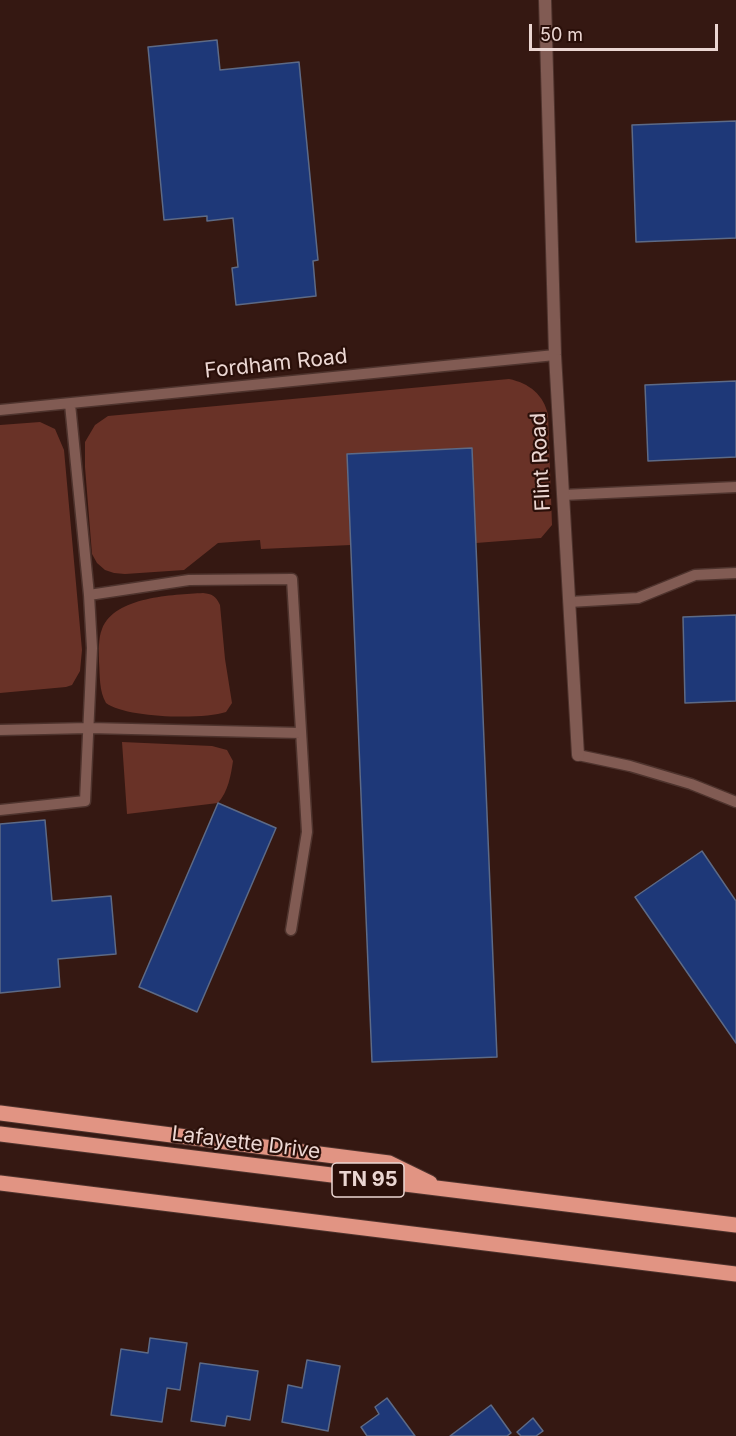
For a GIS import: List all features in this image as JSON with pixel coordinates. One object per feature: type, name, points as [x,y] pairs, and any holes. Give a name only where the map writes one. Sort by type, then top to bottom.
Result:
[{"type":"main road","points":[[0,1113],[389,1163],[444,1189]]},
{"type":"main road","name":"Lafayette Drive","points":[[0,1134],[736,1225]]},
{"type":"main road","name":"TN 95","points":[[0,1183],[736,1274]]},
{"type":"street","name":"Flint Road","points":[[544,0],[555,356],[578,755]]},
{"type":"lane","name":"Fordham Road","points":[[0,410],[555,356]]},
{"type":"lane","points":[[0,810],[85,801],[92,648],[70,404]]},
{"type":"lane","points":[[563,495],[736,487]]},
{"type":"lane","points":[[569,602],[638,598],[695,575],[736,573]]},
{"type":"lane","points":[[89,595],[189,580],[292,579],[307,832],[291,930]]},
{"type":"lane","points":[[0,730],[89,728],[301,733]]},
{"type":"lane","name":"Flint Road","points":[[578,755],[630,766],[691,784],[736,802]]},
{"type":"shaded area","points":[[509,379],[534,391],[543,402],[548,415],[552,525],[541,538],[476,543],[472,448],[347,454],[351,545],[261,549],[260,540],[218,543],[184,570],[125,574],[105,570],[92,554],[85,442],[95,425],[108,416]]},
{"type":"shaded area","points":[[40,422],[55,429],[64,450],[82,650],[80,671],[72,685],[66,687],[0,693],[0,425]]},
{"type":"shaded area","points":[[203,593],[213,596],[220,605],[232,703],[226,712],[183,717],[146,715],[116,708],[106,703],[100,683],[99,645],[102,629],[109,618],[119,610],[146,599]]},
{"type":"shaded area","points":[[122,742],[212,746],[227,750],[233,761],[227,789],[218,803],[127,814]]},
{"type":"building","points":[[217,40],[220,70],[299,62],[318,260],[313,261],[316,296],[236,305],[232,268],[238,267],[233,218],[207,221],[207,216],[164,220],[148,47]]},
{"type":"building","points":[[736,121],[736,238],[636,242],[632,125]]},
{"type":"building","points":[[736,381],[736,457],[648,461],[645,385]]},
{"type":"building","points":[[472,448],[497,1057],[372,1062],[347,454]]},
{"type":"building","points":[[736,615],[736,701],[685,703],[683,617]]},
{"type":"building","points":[[218,803],[276,828],[197,1012],[139,987]]},
{"type":"building","points":[[45,820],[52,901],[111,896],[116,954],[58,959],[60,987],[0,993],[0,824]]},
{"type":"building","points":[[702,851],[736,901],[736,1043],[635,897]]},
{"type":"building","points":[[150,1338],[187,1343],[180,1390],[167,1388],[162,1422],[111,1415],[121,1349],[148,1353]]},
{"type":"building","points":[[307,1360],[340,1366],[328,1431],[282,1422],[288,1385],[302,1388]]},
{"type":"building","points":[[200,1363],[258,1371],[250,1420],[227,1416],[225,1426],[191,1421]]},
{"type":"building","points":[[387,1398],[415,1436],[367,1436],[361,1427],[379,1414],[375,1407]]},
{"type":"building","points":[[491,1405],[511,1433],[507,1436],[450,1436]]},
{"type":"building","points":[[533,1418],[543,1431],[536,1436],[521,1436],[517,1432]]}]
